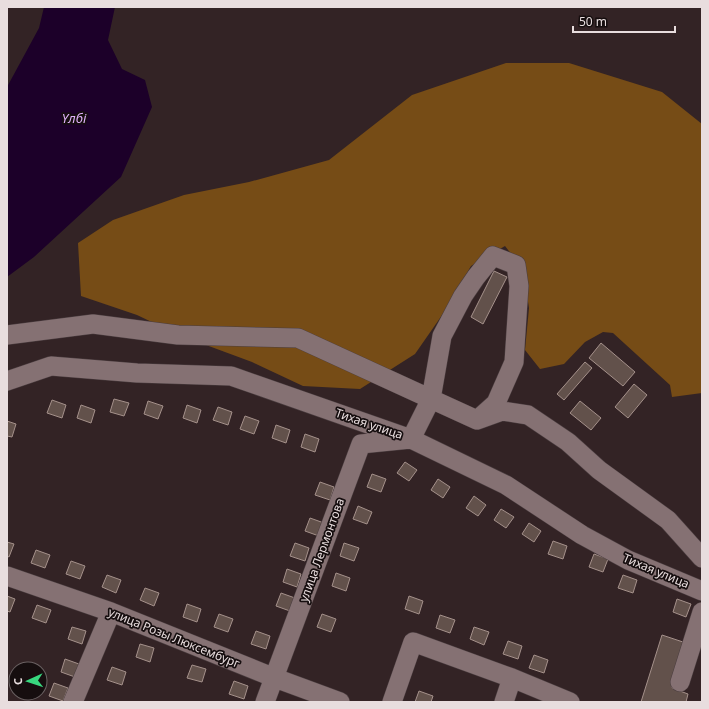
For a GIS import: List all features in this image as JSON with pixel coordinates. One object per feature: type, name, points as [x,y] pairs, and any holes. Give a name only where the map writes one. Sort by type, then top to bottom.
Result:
[{"type":"street","points":[[411,439],[431,399],[442,336],[463,296],[492,256],[516,265],[519,286],[514,362],[496,403],[477,420]]},
{"type":"street","points":[[7,335],[93,324],[178,335],[298,338],[477,420],[502,411],[528,415],[568,442],[599,470],[668,520],[702,558]]},
{"type":"street","name":"Тихая улица","points":[[7,382],[51,366],[137,373],[231,376],[411,439],[506,485],[582,535],[628,560],[702,591]]},
{"type":"street","name":"улица Лермонтова","points":[[265,702],[361,444],[411,439]]},
{"type":"street","name":"улица Розы Люксембург","points":[[7,576],[111,612],[275,678],[340,702]]},
{"type":"street","points":[[73,702],[111,612]]},
{"type":"street","points":[[680,682],[702,612]]},
{"type":"street","points":[[392,702],[413,642],[512,678],[570,702]]},
{"type":"street","points":[[504,702],[512,678]]},
{"type":"shaded area","points":[[506,63],[569,63],[662,92],[702,124],[702,393],[672,397],[670,385],[613,333],[603,332],[585,342],[564,364],[540,369],[525,350],[529,308],[523,269],[505,246],[471,266],[447,308],[415,354],[360,389],[303,386],[252,362],[179,335],[137,315],[81,296],[78,243],[113,220],[184,195],[249,182],[329,160],[412,95]]},
{"type":"water","name":"Үлбі","points":[[44,7],[115,7],[108,40],[122,69],[145,80],[152,107],[121,177],[34,257],[7,277],[7,87],[39,28]]},
{"type":"building","points":[[494,271],[507,277],[483,324],[471,317]]},
{"type":"building","points":[[601,343],[635,372],[623,386],[589,358]]},
{"type":"building","points":[[585,362],[592,368],[564,400],[557,394]]},
{"type":"building","points":[[634,384],[647,395],[628,418],[615,407]]},
{"type":"building","points":[[114,399],[129,403],[124,416],[110,412]]},
{"type":"building","points":[[52,400],[66,405],[62,418],[47,413]]},
{"type":"building","points":[[148,401],[163,406],[158,419],[144,414]]},
{"type":"building","points":[[580,401],[601,418],[591,430],[570,413]]},
{"type":"building","points":[[81,405],[95,410],[91,423],[77,418]]},
{"type":"building","points":[[187,405],[201,410],[197,423],[183,418]]},
{"type":"building","points":[[218,407],[232,412],[228,425],[213,420]]},
{"type":"building","points":[[245,416],[259,421],[254,434],[240,429]]},
{"type":"building","points":[[7,421],[16,424],[12,437],[7,436]]},
{"type":"building","points":[[276,425],[290,430],[286,443],[272,438]]},
{"type":"building","points":[[305,434],[319,439],[315,452],[301,447]]},
{"type":"building","points":[[405,462],[417,470],[409,481],[397,473]]},
{"type":"building","points":[[372,474],[386,479],[381,492],[367,487]]},
{"type":"building","points":[[438,479],[450,487],[443,498],[431,490]]},
{"type":"building","points":[[320,482],[334,487],[330,500],[315,495]]},
{"type":"building","points":[[474,496],[486,505],[478,516],[466,508]]},
{"type":"building","points":[[358,506],[372,512],[367,524],[353,519]]},
{"type":"building","points":[[501,509],[514,517],[506,528],[494,520]]},
{"type":"building","points":[[310,518],[324,523],[319,536],[305,531]]},
{"type":"building","points":[[529,523],[541,531],[534,542],[522,534]]},
{"type":"building","points":[[553,541],[567,546],[563,559],[548,554]]},
{"type":"building","points":[[7,542],[14,544],[9,557],[7,556]]},
{"type":"building","points":[[295,543],[309,548],[305,561],[290,556]]},
{"type":"building","points":[[344,543],[359,548],[354,561],[340,556]]},
{"type":"building","points":[[36,550],[50,555],[45,568],[31,563]]},
{"type":"building","points":[[594,554],[608,559],[603,572],[589,567]]},
{"type":"building","points":[[71,561],[85,566],[80,579],[66,574]]},
{"type":"building","points":[[287,569],[301,574],[297,587],[283,582]]},
{"type":"building","points":[[336,573],[350,578],[346,591],[332,586]]},
{"type":"building","points":[[107,575],[121,580],[116,593],[102,587]]},
{"type":"building","points":[[623,575],[637,580],[633,593],[618,588]]},
{"type":"building","points":[[145,588],[159,593],[154,606],[140,600]]},
{"type":"building","points":[[281,593],[295,598],[290,611],[276,606]]},
{"type":"building","points":[[7,596],[15,599],[10,612],[7,611]]},
{"type":"building","points":[[409,596],[423,601],[419,614],[405,609]]},
{"type":"building","points":[[677,599],[691,604],[686,617],[673,612]]},
{"type":"building","points":[[187,604],[201,609],[197,622],[183,617]]},
{"type":"building","points":[[37,605],[51,610],[46,623],[32,618]]},
{"type":"building","points":[[219,614],[233,619],[228,632],[214,627]]},
{"type":"building","points":[[322,614],[336,619],[331,632],[317,627]]},
{"type":"building","points":[[440,615],[455,620],[450,633],[436,628]]},
{"type":"building","points":[[72,627],[86,631],[82,644],[68,639]]},
{"type":"building","points":[[474,627],[489,632],[484,645],[470,639]]},
{"type":"building","points":[[256,631],[270,636],[266,649],[251,644]]},
{"type":"building","points":[[662,635],[686,643],[672,688],[688,694],[686,702],[641,702]]},
{"type":"building","points":[[508,641],[522,646],[518,659],[503,654]]},
{"type":"building","points":[[140,644],[154,648],[150,662],[136,657]]},
{"type":"building","points":[[534,655],[548,660],[544,673],[529,668]]},
{"type":"building","points":[[65,659],[79,664],[75,677],[61,672]]},
{"type":"building","points":[[192,665],[206,669],[202,682],[187,678]]},
{"type":"building","points":[[112,667],[126,672],[122,685],[107,680]]},
{"type":"building","points":[[234,681],[248,686],[244,699],[229,694]]},
{"type":"building","points":[[54,683],[68,688],[63,701],[49,696]]},
{"type":"building","points":[[419,691],[433,696],[431,702],[415,702]]}]
